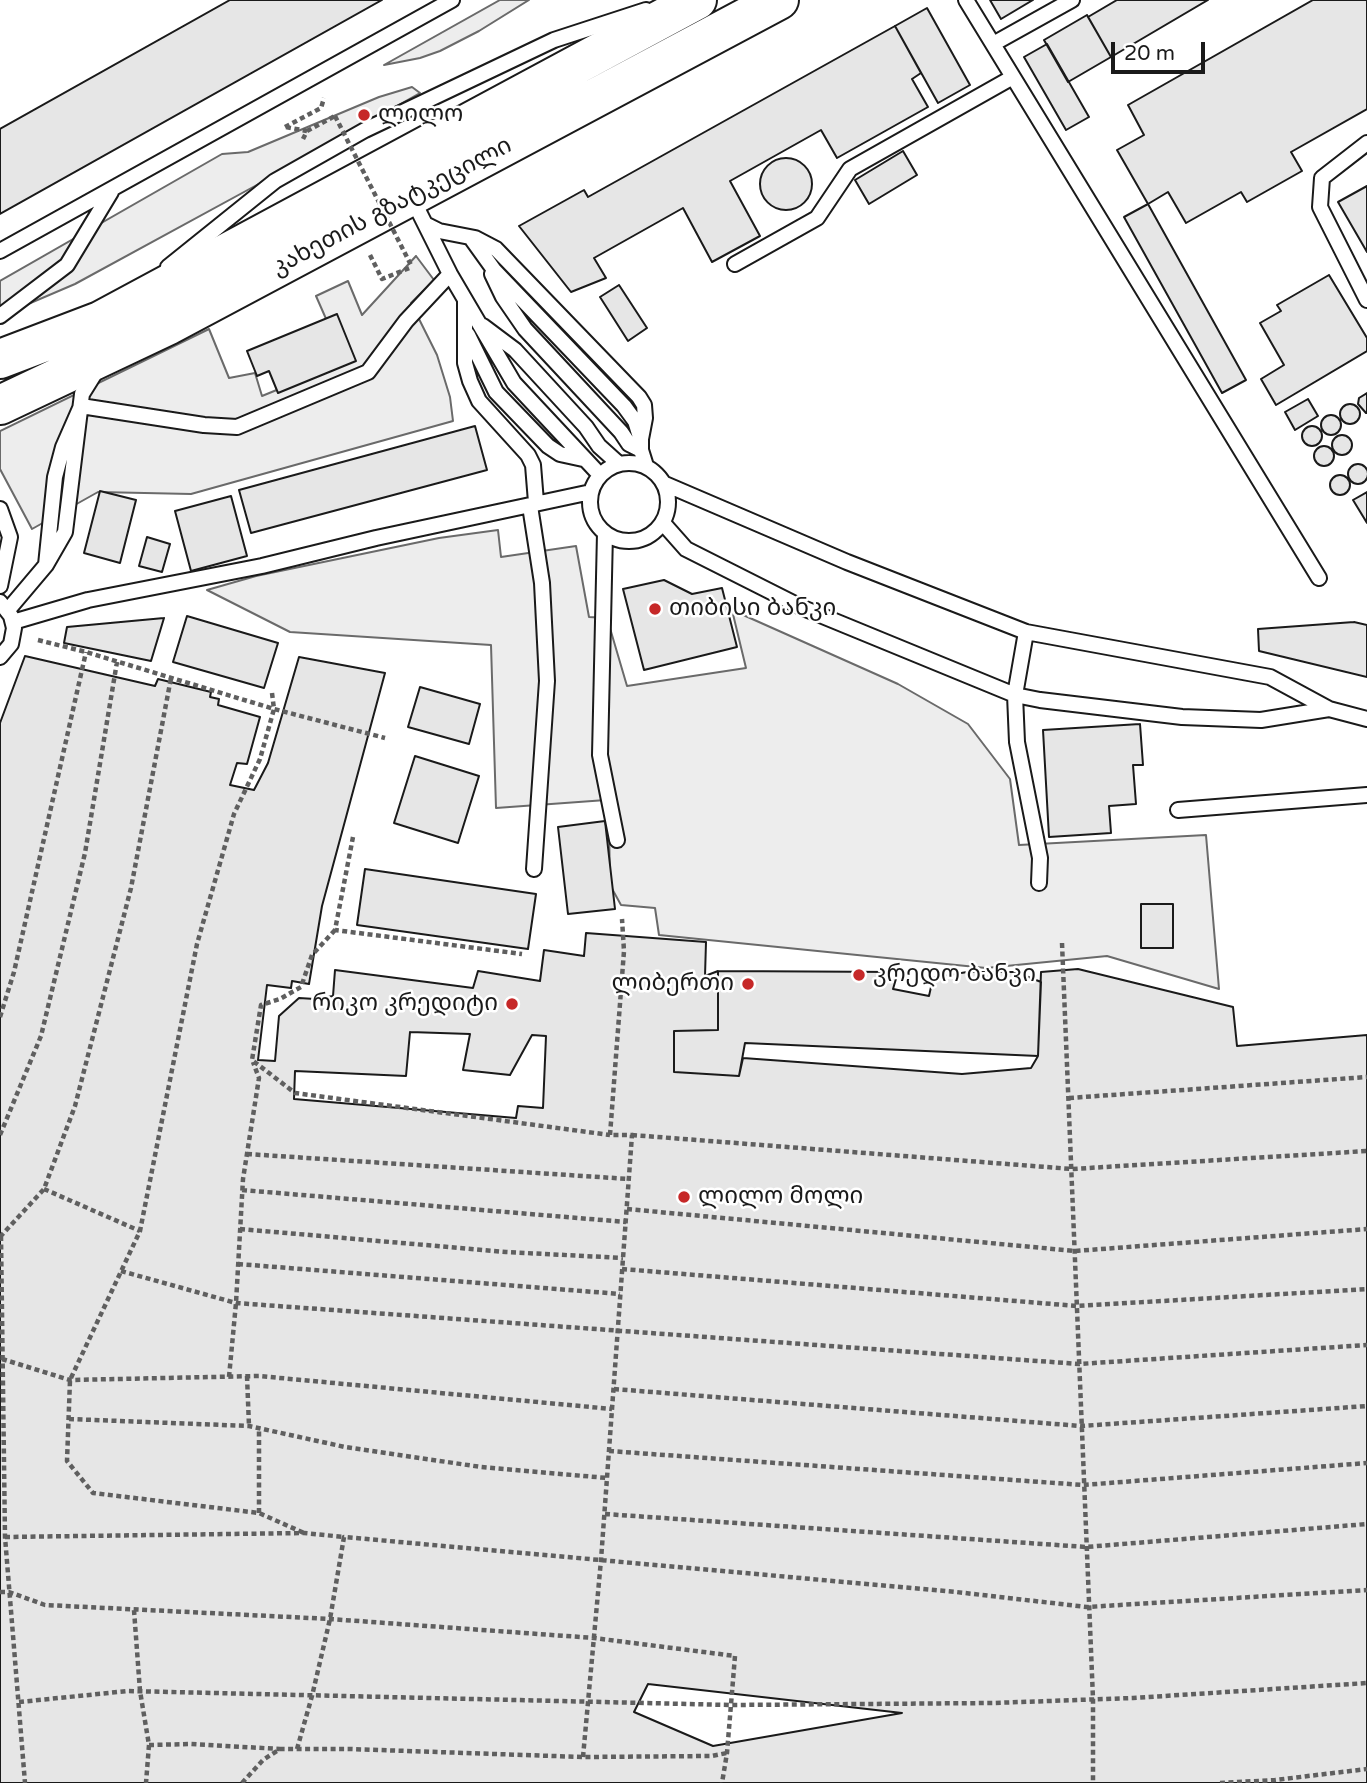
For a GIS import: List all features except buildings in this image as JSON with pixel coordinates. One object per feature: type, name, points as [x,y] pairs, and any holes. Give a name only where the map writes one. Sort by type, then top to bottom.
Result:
[{"type":"highway","name":"კახეთის გზატკეცილი","points":[[0,405],[113,333],[697,0]]},
{"type":"highway","name":"კახეთის გზატკეცილი","points":[[0,359],[113,333],[418,211],[779,0]]},
{"type":"lane","points":[[0,251],[452,0]]},
{"type":"lane","points":[[9,617],[46,565],[65,532],[82,394],[113,333],[275,181],[365,130],[554,40],[677,0]]},
{"type":"lane","points":[[966,0],[1319,578]]},
{"type":"lane","points":[[993,44],[1072,0]]},
{"type":"lane","points":[[735,264],[817,218],[850,169],[1013,78]]},
{"type":"lane","points":[[1367,144],[1322,178],[1320,207],[1367,300]]},
{"type":"lane","points":[[0,316],[67,265],[112,191]]},
{"type":"lane","points":[[418,211],[439,231],[470,237],[496,250],[639,397],[644,405],[641,444],[646,466]]},
{"type":"lane","points":[[418,211],[465,300],[473,326],[514,383],[600,475]]},
{"type":"lane","points":[[470,237],[482,254],[503,297],[525,328],[629,444],[641,444]]},
{"type":"lane","points":[[81,405],[204,425],[237,427],[368,372],[406,321],[450,274]]},
{"type":"lane","points":[[473,326],[493,331],[515,350],[586,427],[599,446],[619,464]]},
{"type":"lane","points":[[473,326],[465,363],[470,381],[479,401],[533,465],[533,504],[542,583],[547,681],[534,869]]},
{"type":"lane","points":[[619,464],[646,466],[657,473],[665,484],[669,497],[663,523],[654,533],[643,539],[629,541],[605,533],[592,515],[591,492],[600,475],[619,464]]},
{"type":"lane","points":[[665,484],[847,562],[1026,632],[1270,677],[1329,709],[1367,719]]},
{"type":"lane","points":[[9,617],[262,566],[376,538],[591,492]]},
{"type":"lane","points":[[0,509],[10,537],[1,565],[0,586],[9,617],[11,644],[0,657]]},
{"type":"lane","points":[[663,523],[686,549],[803,608],[1014,695],[1182,717],[1261,720],[1329,709]]},
{"type":"lane","points":[[605,533],[600,755],[617,840]]},
{"type":"lane","points":[[1026,632],[1014,695],[1017,742],[1040,858],[1039,883]]},
{"type":"lane","points":[[1178,810],[1367,795]]},
{"type":"path","points":[[302,141],[307,131],[335,116],[412,267],[382,279]]},
{"type":"path","points":[[285,127],[307,131]]},
{"type":"path","points":[[9,617],[86,652],[117,662],[274,709],[385,738]]},
{"type":"path","points":[[0,1017],[14,972],[86,652]]},
{"type":"path","points":[[0,1135],[41,1036],[85,853],[117,662]]},
{"type":"path","points":[[25,1783],[5,1537],[1,1234],[44,1189],[75,1106],[125,912],[171,678]]},
{"type":"path","points":[[272,693],[274,709],[260,759],[234,814],[197,944],[141,1231],[70,1380],[67,1461],[93,1493],[259,1513],[304,1533]]},
{"type":"path","points":[[229,1377],[239,1264],[242,1190],[259,1078],[252,1060],[261,1005],[280,999],[301,987],[312,955],[335,930],[353,837]]},
{"type":"path","points":[[610,1135],[624,951],[621,919]]},
{"type":"path","points":[[335,930],[522,954]]},
{"type":"path","points":[[1062,943],[1087,1606],[1093,1699],[1093,1783]]},
{"type":"path","points":[[252,1060],[295,1093],[610,1135],[1072,1169],[1367,1151]]},
{"type":"path","points":[[1069,1098],[1367,1077]]},
{"type":"path","points":[[583,1757],[605,1514],[632,1135]]},
{"type":"path","points":[[247,1154],[629,1179]]},
{"type":"path","points":[[44,1189],[141,1231]]},
{"type":"path","points":[[242,1190],[626,1222]]},
{"type":"path","points":[[626,1209],[1075,1251],[1367,1229]]},
{"type":"path","points":[[240,1229],[506,1252],[623,1258]]},
{"type":"path","points":[[239,1264],[621,1294]]},
{"type":"path","points":[[622,1269],[1077,1306],[1367,1289]]},
{"type":"path","points":[[121,1271],[236,1303],[1079,1363],[1367,1345]]},
{"type":"path","points":[[2,1359],[70,1380],[247,1376],[612,1409]]},
{"type":"path","points":[[247,1376],[249,1426]]},
{"type":"path","points":[[614,1389],[1081,1426],[1367,1406]]},
{"type":"path","points":[[69,1419],[249,1426],[345,1447],[481,1467],[607,1478]]},
{"type":"path","points":[[259,1428],[259,1513]]},
{"type":"path","points":[[609,1451],[1083,1486],[1367,1462]]},
{"type":"path","points":[[605,1514],[1086,1547],[1367,1524]]},
{"type":"path","points":[[5,1537],[304,1533],[1087,1606],[1367,1590]]},
{"type":"path","points":[[296,1749],[330,1619],[344,1537]]},
{"type":"path","points":[[0,1592],[9,1592],[45,1605],[330,1619],[594,1638],[734,1656],[727,1753],[722,1783]]},
{"type":"path","points":[[134,1610],[140,1691],[149,1745],[146,1783]]},
{"type":"path","points":[[19,1702],[140,1691],[731,1705],[993,1703],[1367,1684]]},
{"type":"path","points":[[149,1745],[527,1753],[583,1757],[712,1756],[727,1753]]},
{"type":"path","points":[[242,1783],[264,1760],[281,1749]]},
{"type":"path","points":[[1220,1783],[1275,1781],[1367,1769]]},
{"type":"shaded area","points":[[500,0],[529,0],[440,51],[384,65]]},
{"type":"shaded area","points":[[412,87],[420,93],[255,186],[75,284],[0,316],[0,281],[222,154],[248,152],[379,97]]},
{"type":"shaded area","points":[[416,256],[434,280],[411,303],[437,355],[450,397],[453,421],[191,494],[98,492],[32,529],[0,469],[0,431],[209,329],[229,378],[255,373],[262,396],[345,362],[316,296],[348,281],[362,315]]},
{"type":"shaded area","points":[[498,530],[501,557],[576,546],[589,617],[607,618],[627,686],[746,668],[732,610],[898,684],[968,724],[1010,779],[1019,845],[1206,835],[1219,989],[1107,956],[986,968],[659,935],[655,908],[621,905],[610,885],[606,800],[496,808],[491,645],[290,632],[207,590],[256,576],[439,538]]},
{"type":"place","name":"ლილო","points":[[364,115]]},
{"type":"place","name":"თიბისი ბანკი","points":[[655,609]]},
{"type":"place","name":"კრედო ბანკი","points":[[859,975]]},
{"type":"place","name":"ლიბერთი","points":[[748,984]]},
{"type":"place","name":"რიკო კრედიტი","points":[[512,1004]]},
{"type":"place","name":"ლილო მოლი","points":[[684,1197]]}]
